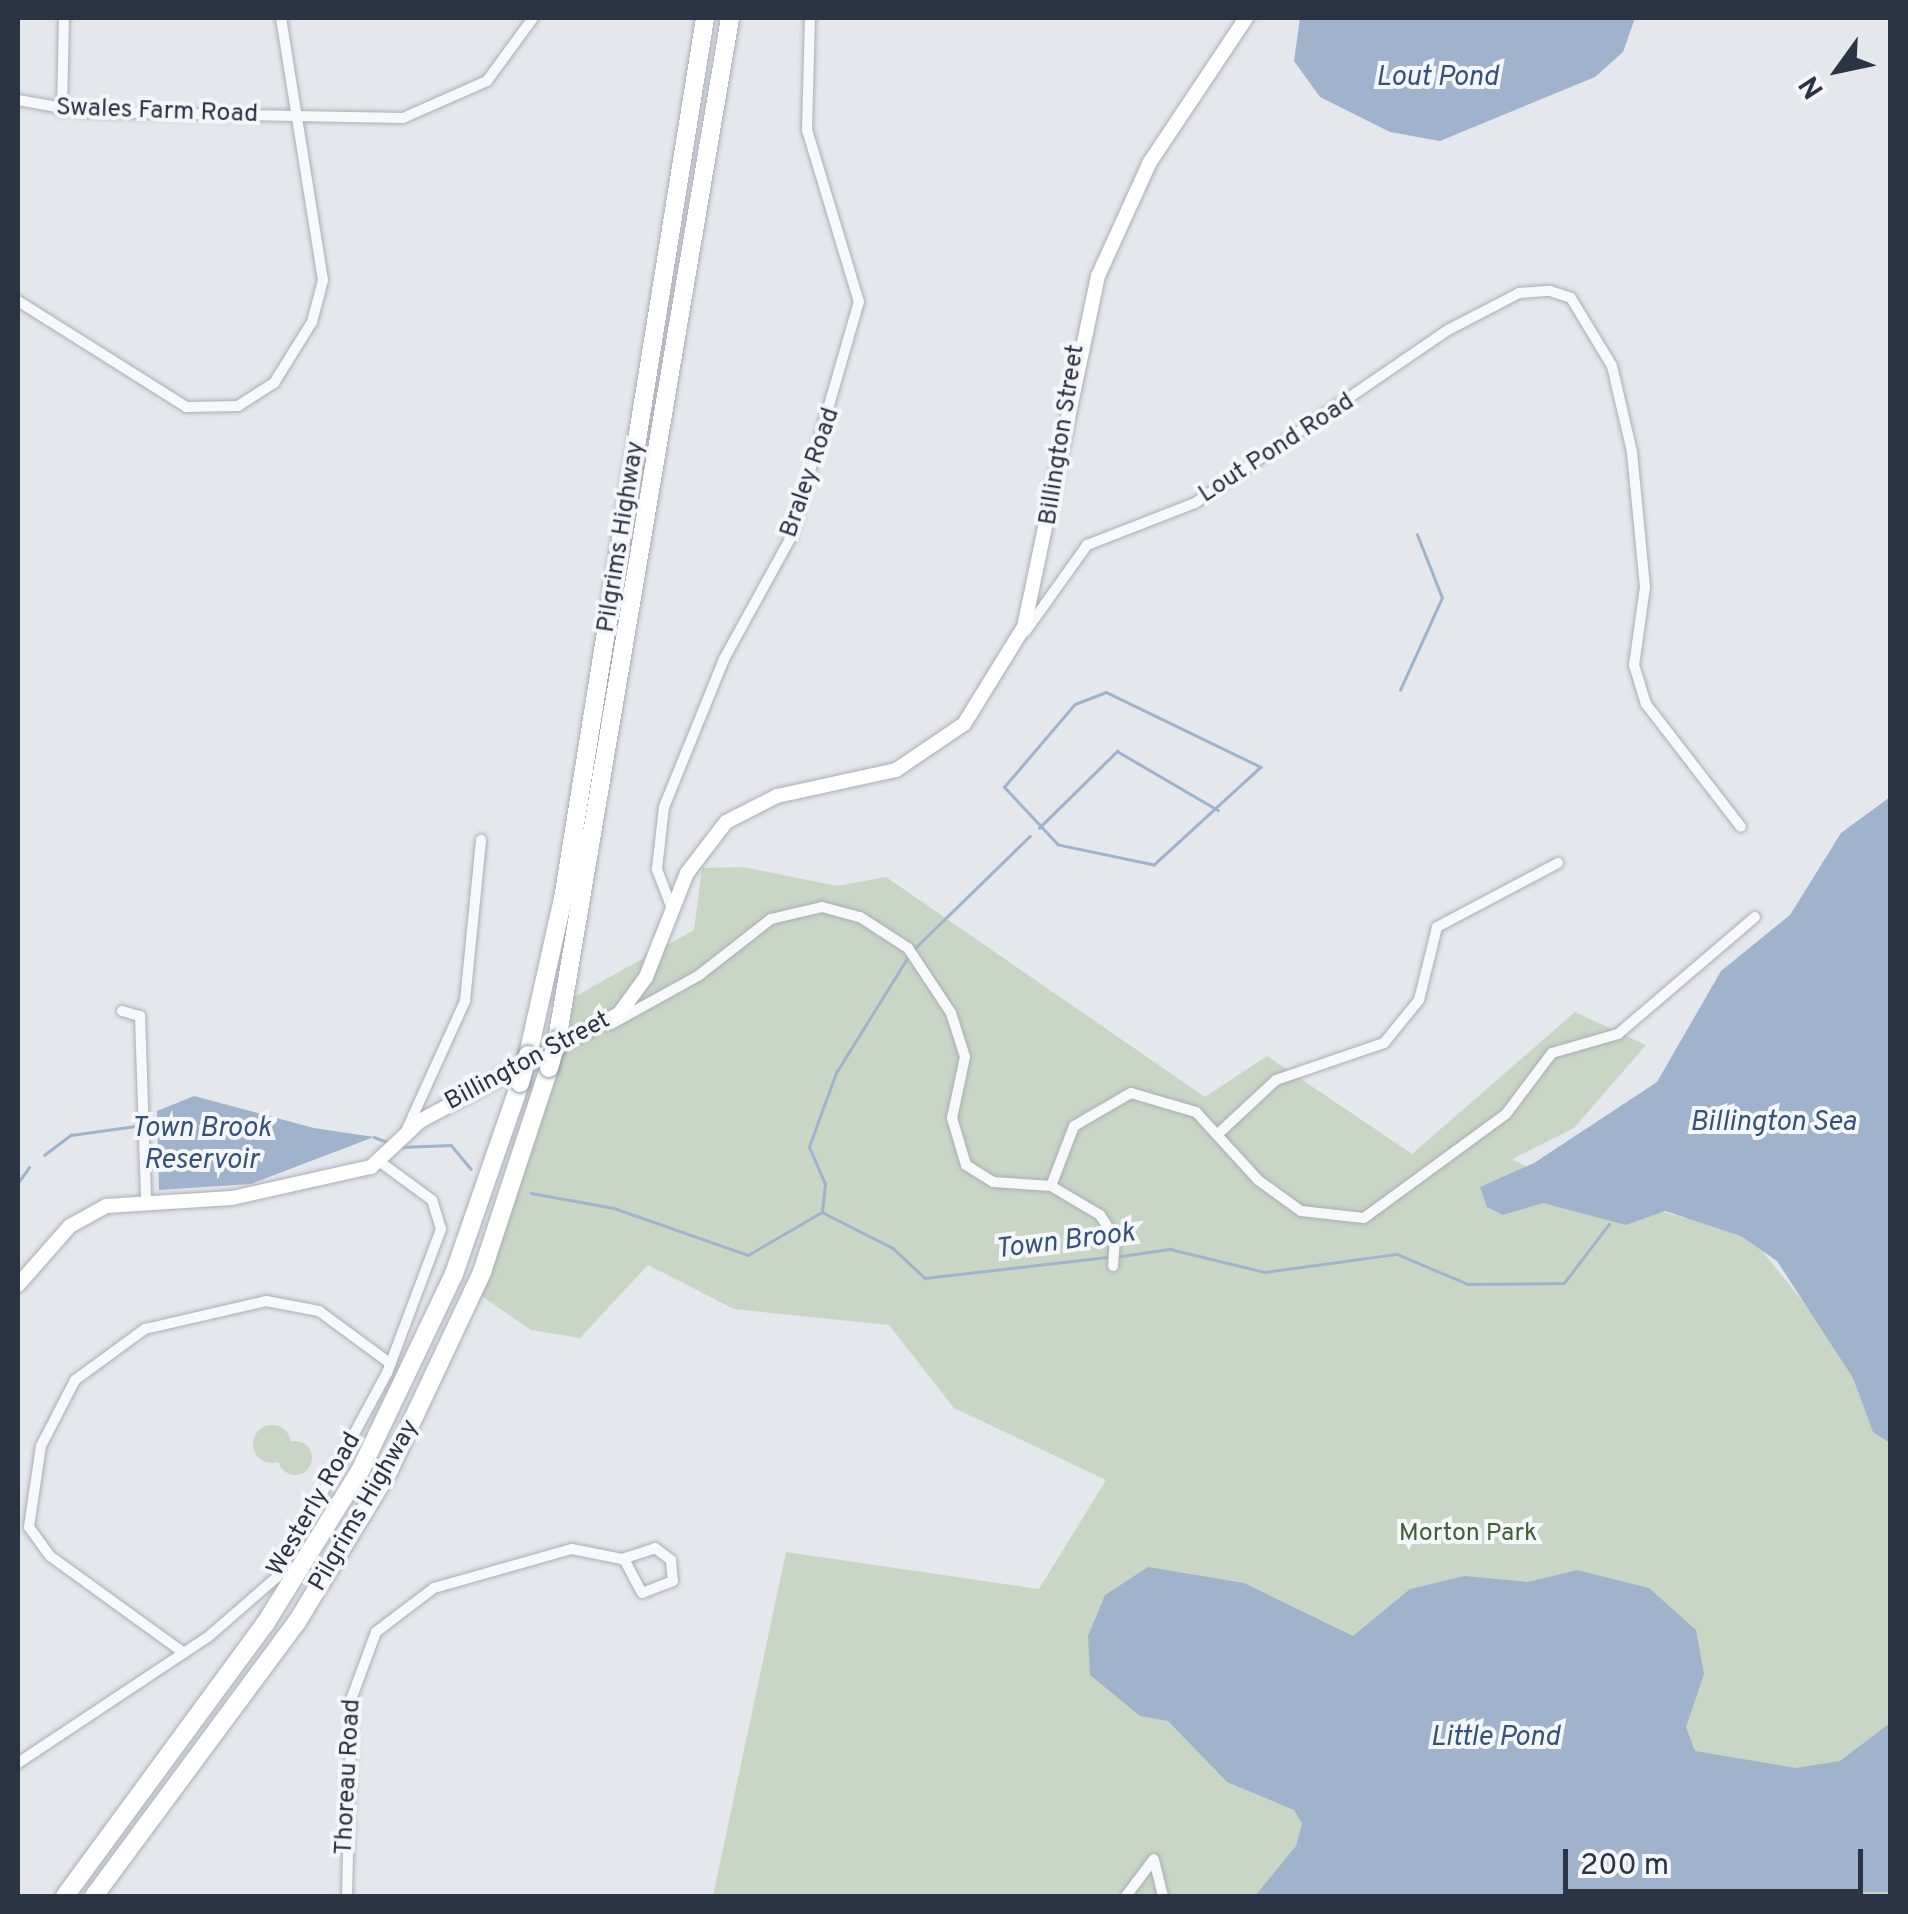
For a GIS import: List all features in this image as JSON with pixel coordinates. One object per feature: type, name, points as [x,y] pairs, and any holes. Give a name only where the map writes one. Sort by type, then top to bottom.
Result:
[{"type":"highway","name":"Pilgrims Highway","points":[[65,1896],[266,1624],[361,1470],[454,1274],[520,1083],[563,899],[705,18]]},
{"type":"highway","name":"Pilgrims Highway","points":[[94,1896],[297,1622],[389,1470],[482,1272],[557,1040],[730,18]]},
{"type":"street","points":[[62,110],[64,18]]},
{"type":"street","points":[[18,300],[186,407],[226,410],[260,395],[304,337],[323,280],[281,18]]},
{"type":"street","name":"Swales Farm Road","points":[[18,100],[62,110],[368,121],[440,108],[500,68],[533,18]]},
{"type":"street","name":"Braley Road","points":[[671,906],[657,869],[664,808],[724,659],[791,537],[859,302],[807,130],[810,18]]},
{"type":"street","name":"Billington Street","points":[[382,1158],[404,1133],[606,1027],[646,977],[671,906],[708,840],[737,814],[896,770],[946,742],[986,700],[1021,637],[1087,305],[1150,162],[1246,18]]},
{"type":"street","name":"Lout Pond Road","points":[[1021,637],[1088,544],[1229,484],[1448,330],[1520,294],[1550,291],[1571,298],[1612,366],[1634,469],[1645,587],[1634,666],[1646,704],[1741,827]]},
{"type":"street","points":[[404,1133],[465,1001],[480,840]]},
{"type":"street","points":[[1219,1133],[1276,1080],[1379,1048],[1419,1000],[1437,927],[1558,863]]},
{"type":"street","points":[[606,1027],[685,985],[753,928],[801,908],[846,912],[908,948],[918,958],[964,1045],[952,1106],[960,1156],[993,1182],[1051,1186],[1100,1215],[1116,1252],[1114,1266]]},
{"type":"street","points":[[1051,1186],[1074,1126],[1121,1094],[1177,1103],[1219,1133],[1258,1180],[1301,1211],[1344,1222],[1374,1214],[1506,1114],[1552,1054],[1618,1034],[1756,918]]},
{"type":"street","points":[[122,1012],[140,1016],[146,1201]]},
{"type":"street","points":[[18,1285],[82,1216],[146,1201],[330,1182],[382,1158]]},
{"type":"street","name":"Westerly Road","points":[[18,1762],[184,1653],[276,1577],[391,1364],[441,1229],[432,1200],[382,1158]]},
{"type":"street","points":[[184,1653],[32,1534],[41,1446],[75,1380],[146,1329],[266,1301],[319,1311],[391,1364]]},
{"type":"street","name":"Thoreau Road","points":[[347,1896],[352,1697],[376,1632],[418,1596],[473,1574],[572,1549],[624,1558],[662,1551],[673,1581],[642,1593],[624,1558]]},
{"type":"street","points":[[1126,1896],[1154,1859],[1162,1896]]},
{"type":"green space","name":"Morton Park","points":[[743,867],[837,886],[886,877],[1205,1097],[1267,1056],[1412,1154],[1575,1012],[1646,1045],[1574,1128],[1512,1159],[1558,1184],[1749,1235],[1890,1409],[1890,1896],[713,1896],[786,1552],[1039,1589],[1106,1480],[954,1408],[889,1325],[734,1309],[648,1265],[580,1338],[531,1330],[477,1293],[558,1006],[694,930],[702,868]]},
{"type":"green space","points":[[272,1425],[286,1430],[291,1444],[286,1458],[272,1463],[258,1458],[253,1444],[258,1430]]},
{"type":"green space","points":[[295,1441],[307,1446],[312,1458],[307,1470],[295,1475],[283,1470],[278,1458],[283,1446]]},
{"type":"water","name":"Lout Pond","points":[[1300,18],[1635,18],[1623,52],[1595,77],[1440,141],[1390,132],[1320,97],[1294,61]]},
{"type":"water","name":"Billington Sea","points":[[1890,797],[1890,1443],[1873,1432],[1853,1378],[1777,1261],[1741,1236],[1665,1211],[1626,1225],[1543,1203],[1503,1215],[1487,1207],[1480,1187],[1534,1163],[1657,1082],[1721,971],[1790,915],[1841,833]]},
{"type":"water","name":"Town Brook Reservoir","points":[[194,1096],[314,1128],[374,1137],[251,1184],[159,1190],[157,1111]]},
{"type":"water","name":"Little Pond","points":[[1148,1567],[1244,1583],[1353,1636],[1410,1589],[1464,1576],[1528,1582],[1577,1570],[1649,1588],[1696,1630],[1704,1674],[1686,1727],[1695,1751],[1796,1768],[1840,1761],[1890,1723],[1890,1892],[1255,1896],[1296,1846],[1302,1823],[1294,1810],[1227,1782],[1168,1721],[1140,1716],[1090,1675],[1088,1636],[1105,1595]]},
{"type":"waterway","points":[[1400,690],[1442,598],[1417,535]]},
{"type":"waterway","points":[[1106,692],[1261,767],[1154,865],[1058,845],[1004,787],[1075,704],[1106,692]]},
{"type":"waterway","points":[[1039,828],[1117,751],[1218,810]]},
{"type":"waterway","points":[[913,950],[1030,836]]},
{"type":"waterway","points":[[822,1212],[825,1184],[809,1147],[836,1073],[908,957]]},
{"type":"waterway","name":"Town Brook","points":[[44,1155],[71,1135],[137,1126]]},
{"type":"waterway","name":"Town Brook","points":[[374,1137],[388,1142]]},
{"type":"waterway","name":"Town Brook","points":[[400,1147],[451,1145],[471,1169]]},
{"type":"waterway","name":"Town Brook","points":[[18,1183],[29,1167]]},
{"type":"waterway","name":"Town Brook","points":[[531,1193],[614,1208],[748,1255],[822,1212],[893,1248],[925,1278],[1107,1257]]},
{"type":"waterway","name":"Town Brook","points":[[1115,1257],[1170,1249],[1265,1272],[1397,1254],[1468,1284],[1564,1283],[1609,1224]]}]
